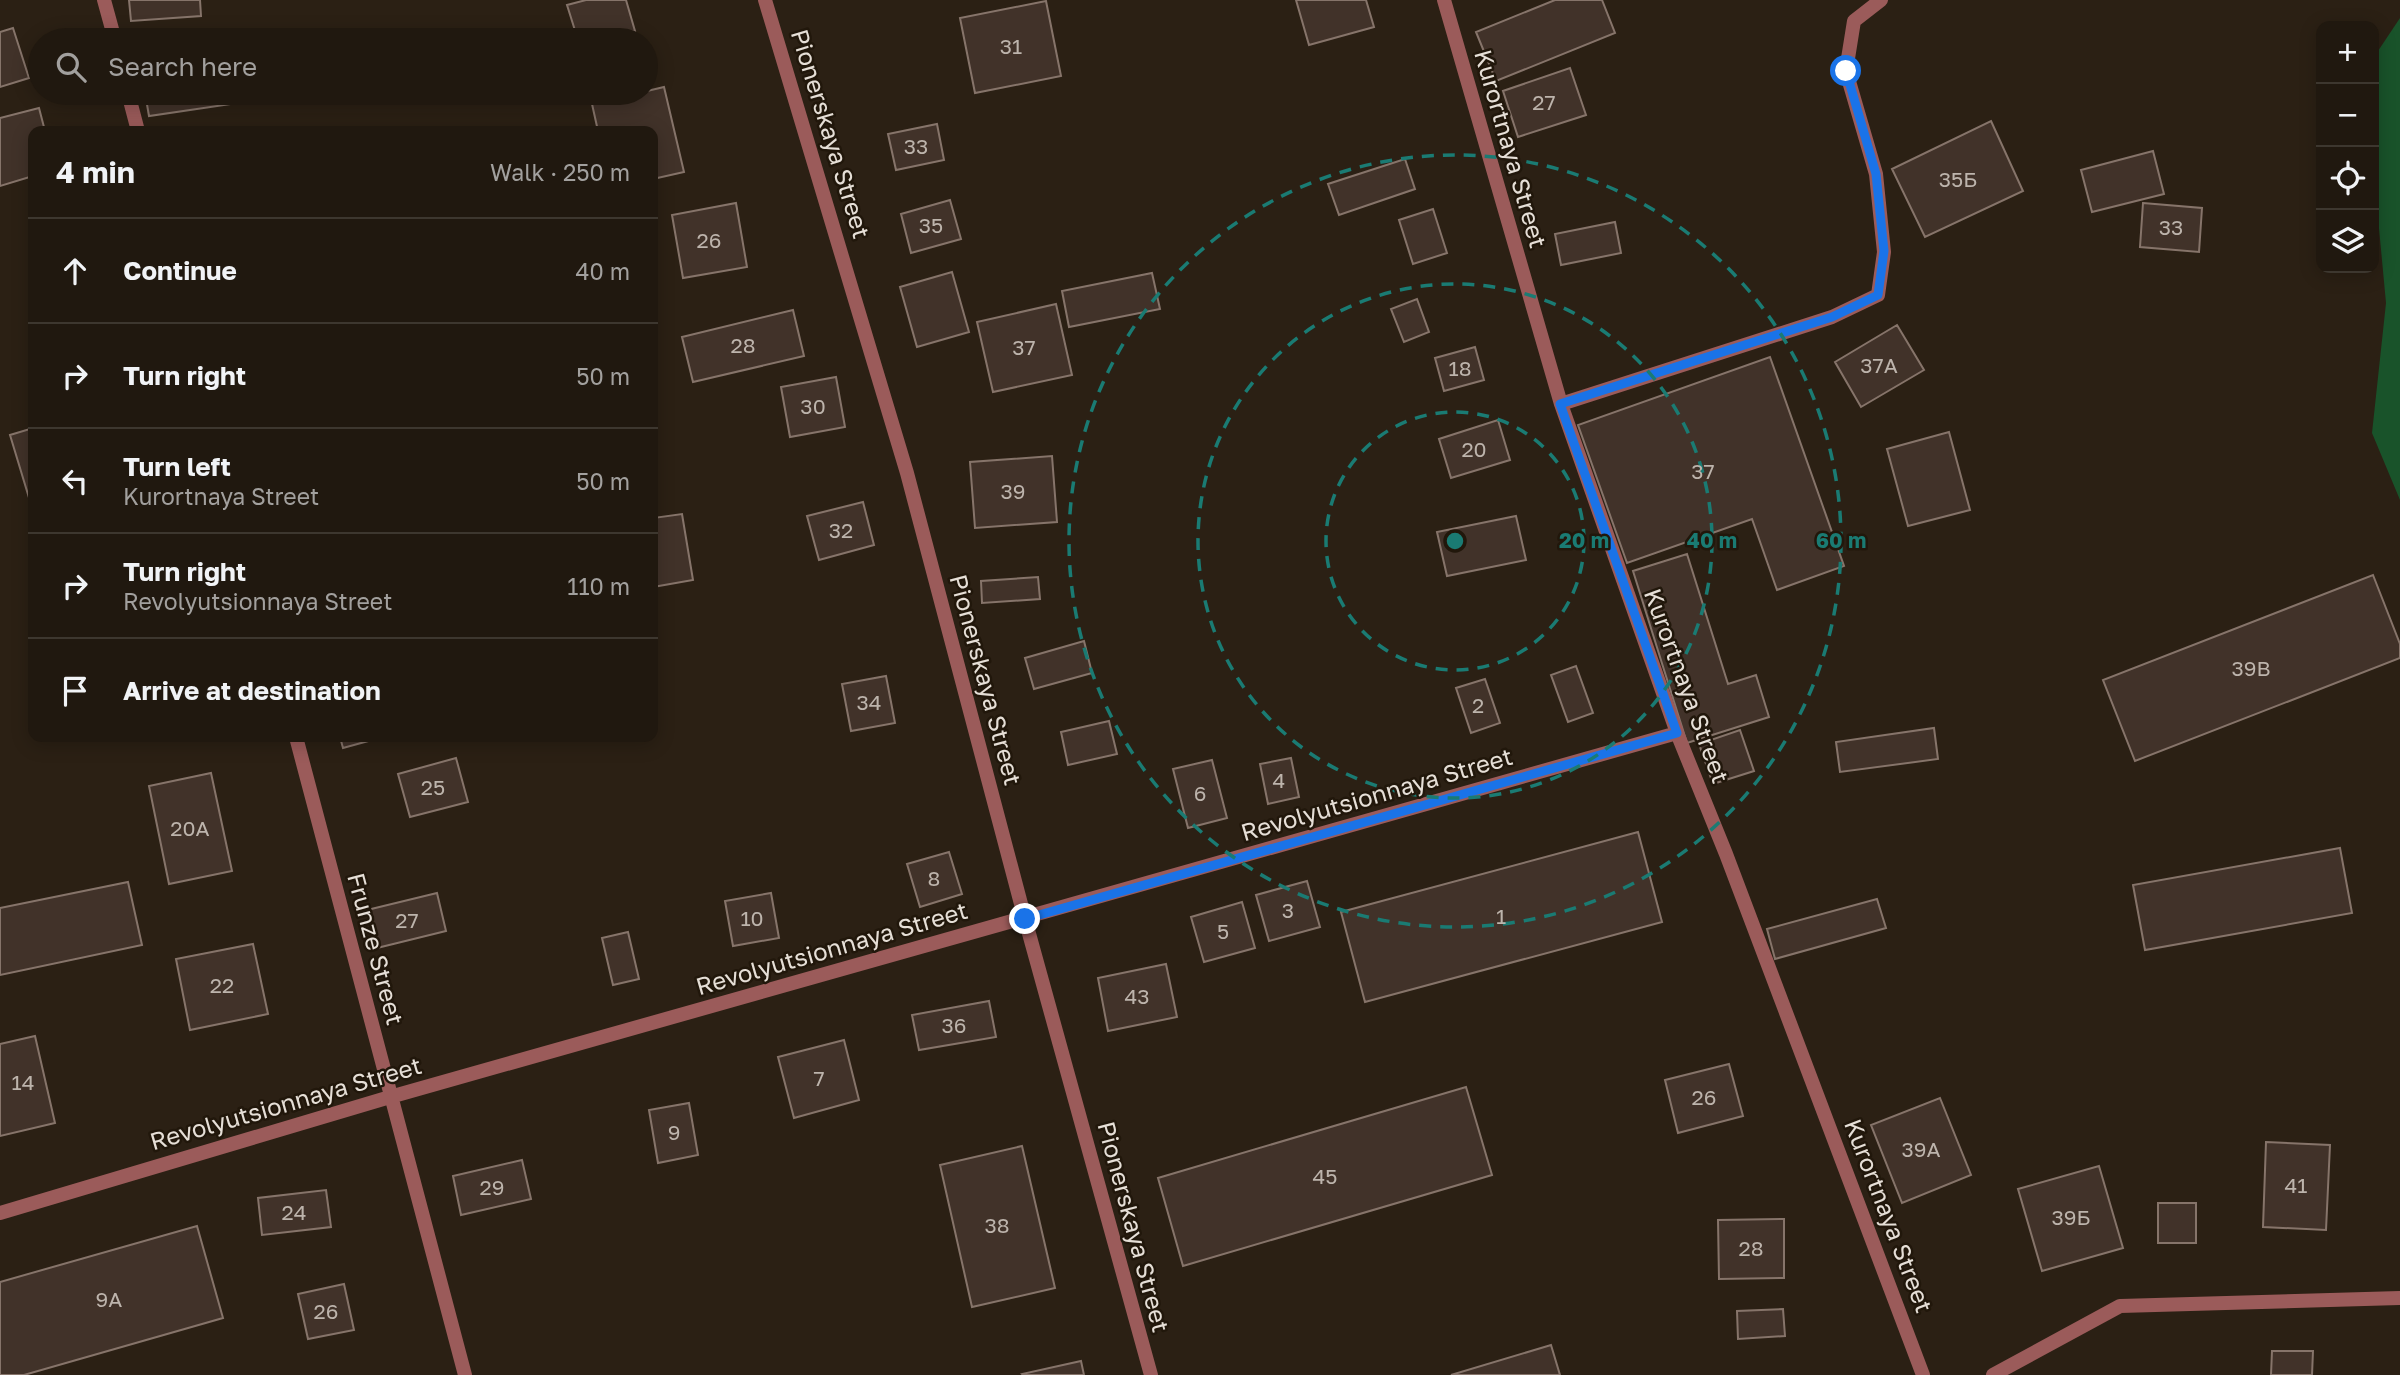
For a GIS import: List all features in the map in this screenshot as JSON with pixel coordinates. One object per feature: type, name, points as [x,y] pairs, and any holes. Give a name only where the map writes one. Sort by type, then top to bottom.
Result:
[{"type":"street","points":[[104,0],[112,28]]},
{"type":"street","name":"Pionerskaya Street","points":[[765,0],[907,473],[1025,919],[1151,1375]]},
{"type":"street","name":"Kurortnaya Street","points":[[1444,0],[1560,404],[1677,733],[1726,854],[1923,1375]]},
{"type":"street","points":[[1560,404],[1832,317],[1878,295],[1884,251],[1876,174],[1846,71],[1854,21],[1881,0]]},
{"type":"street","points":[[131,105],[137,126]]},
{"type":"street","name":"Revolyutsionnaya Street","points":[[0,1213],[390,1097],[1677,733]]},
{"type":"street","name":"Frunze Street","points":[[297,742],[465,1375]]},
{"type":"street","points":[[1993,1375],[2120,1306],[2400,1298]]},
{"type":"green space","points":[[2400,18],[2400,500],[2372,433],[2386,303],[2379,228],[2379,50]]},
{"type":"building","points":[[129,0],[200,0],[201,16],[131,21]]},
{"type":"building","points":[[586,0],[626,0],[634,28],[574,28],[567,5]]},
{"type":"building","points":[[1296,0],[1366,0],[1374,27],[1309,45]]},
{"type":"building","points":[[1555,0],[1602,0],[1615,33],[1496,81],[1476,32]]},
{"type":"building","points":[[1046,1],[1061,76],[975,93],[960,18]]},
{"type":"building","points":[[13,28],[28,78],[0,87],[0,32]]},
{"type":"building","points":[[1570,68],[1586,115],[1518,137],[1503,91]]},
{"type":"building","points":[[664,87],[684,172],[658,178],[658,126],[597,126],[592,105],[658,105],[658,88]]},
{"type":"building","points":[[147,105],[224,105],[149,116]]},
{"type":"building","points":[[39,108],[44,126],[28,126],[28,178],[0,186],[0,118]]},
{"type":"building","points":[[1991,121],[2023,191],[1925,237],[1892,169]]},
{"type":"building","points":[[937,124],[944,160],[896,170],[888,134]]},
{"type":"building","points":[[2153,151],[2164,194],[2092,212],[2081,170]]},
{"type":"building","points":[[1405,159],[1415,189],[1339,215],[1328,184]]},
{"type":"building","points":[[950,200],[961,239],[911,253],[901,214]]},
{"type":"building","points":[[736,203],[747,267],[683,278],[672,215]]},
{"type":"building","points":[[2143,203],[2202,208],[2199,252],[2140,247]]},
{"type":"building","points":[[1433,209],[1447,253],[1413,264],[1399,220]]},
{"type":"building","points":[[1615,222],[1621,253],[1561,265],[1555,234]]},
{"type":"building","points":[[952,272],[969,332],[917,347],[900,287]]},
{"type":"building","points":[[1152,273],[1160,309],[1069,327],[1062,291]]},
{"type":"building","points":[[1417,299],[1429,332],[1404,342],[1391,309]]},
{"type":"building","points":[[1056,304],[1072,375],[993,392],[977,322]]},
{"type":"building","points":[[793,310],[804,356],[693,382],[682,337]]},
{"type":"building","points":[[1897,325],[1924,370],[1861,407],[1835,362]]},
{"type":"building","points":[[1475,347],[1484,380],[1444,391],[1435,358]]},
{"type":"building","points":[[1770,357],[1844,566],[1777,590],[1752,519],[1627,563],[1578,425]]},
{"type":"building","points":[[836,377],[845,427],[790,437],[781,387]]},
{"type":"building","points":[[1498,420],[1510,460],[1451,478],[1439,439]]},
{"type":"building","points":[[28,430],[28,494],[10,435]]},
{"type":"building","points":[[1949,432],[1970,510],[1908,526],[1887,449]]},
{"type":"building","points":[[1052,456],[1057,522],[975,528],[970,462]]},
{"type":"building","points":[[863,502],[874,545],[819,560],[807,516]]},
{"type":"building","points":[[682,514],[693,580],[658,586],[658,517]]},
{"type":"building","points":[[1516,516],[1526,560],[1447,576],[1437,532]]},
{"type":"building","points":[[1687,554],[1728,684],[1756,675],[1769,717],[1687,743],[1633,571]]},
{"type":"building","points":[[2373,575],[2400,644],[2400,658],[2135,761],[2103,680]]},
{"type":"building","points":[[1038,577],[1040,599],[982,603],[981,581]]},
{"type":"building","points":[[1084,641],[1092,673],[1034,689],[1025,658]]},
{"type":"building","points":[[1576,666],[1593,713],[1568,722],[1551,675]]},
{"type":"building","points":[[886,676],[895,723],[851,731],[842,684]]},
{"type":"building","points":[[1485,679],[1500,723],[1471,733],[1456,688]]},
{"type":"building","points":[[1109,721],[1117,754],[1068,765],[1061,732]]},
{"type":"building","points":[[1934,728],[1938,759],[1840,772],[1836,742]]},
{"type":"building","points":[[1740,730],[1754,771],[1713,784],[1699,744]]},
{"type":"building","points":[[341,742],[365,742],[343,748]]},
{"type":"building","points":[[456,758],[468,802],[410,817],[398,774]]},
{"type":"building","points":[[1291,758],[1299,797],[1268,804],[1260,764]]},
{"type":"building","points":[[1212,760],[1227,818],[1188,828],[1173,769]]},
{"type":"building","points":[[211,773],[232,871],[169,884],[149,786]]},
{"type":"building","points":[[1638,832],[1662,922],[1365,1002],[1341,912]]},
{"type":"building","points":[[2340,848],[2352,913],[2145,950],[2133,885]]},
{"type":"building","points":[[949,852],[962,894],[920,907],[907,864]]},
{"type":"building","points":[[1307,881],[1320,927],[1269,941],[1256,895]]},
{"type":"building","points":[[128,882],[142,945],[0,975],[0,908]]},
{"type":"building","points":[[437,893],[446,931],[377,948],[367,910]]},
{"type":"building","points":[[771,893],[779,938],[733,946],[725,901]]},
{"type":"building","points":[[1877,899],[1886,928],[1775,959],[1767,929]]},
{"type":"building","points":[[1242,902],[1255,948],[1204,962],[1191,917]]},
{"type":"building","points":[[628,932],[639,979],[613,985],[602,938]]},
{"type":"building","points":[[253,944],[268,1014],[190,1030],[176,959]]},
{"type":"building","points":[[1166,964],[1177,1017],[1108,1031],[1098,978]]},
{"type":"building","points":[[989,1001],[996,1037],[919,1050],[912,1015]]},
{"type":"building","points":[[35,1036],[55,1123],[0,1136],[0,1044]]},
{"type":"building","points":[[844,1040],[859,1100],[794,1118],[778,1057]]},
{"type":"building","points":[[1729,1064],[1743,1116],[1678,1133],[1665,1080]]},
{"type":"building","points":[[1466,1087],[1492,1175],[1183,1266],[1158,1178]]},
{"type":"building","points":[[1940,1098],[1971,1175],[1902,1203],[1871,1125]]},
{"type":"building","points":[[689,1103],[698,1155],[658,1163],[649,1110]]},
{"type":"building","points":[[2266,1142],[2330,1145],[2326,1230],[2263,1227]]},
{"type":"building","points":[[1022,1146],[1055,1288],[972,1307],[940,1165]]},
{"type":"building","points":[[522,1160],[531,1199],[461,1215],[453,1176]]},
{"type":"building","points":[[2099,1166],[2123,1248],[2042,1271],[2018,1189]]},
{"type":"building","points":[[326,1190],[331,1227],[262,1235],[258,1198]]},
{"type":"building","points":[[2158,1203],[2196,1203],[2196,1243],[2158,1243]]},
{"type":"building","points":[[1784,1219],[1784,1278],[1719,1279],[1718,1220]]},
{"type":"building","points":[[197,1226],[223,1318],[24,1375],[0,1375],[0,1282]]},
{"type":"building","points":[[344,1284],[354,1330],[308,1339],[298,1294]]},
{"type":"building","points":[[1783,1309],[1785,1336],[1738,1339],[1737,1311]]},
{"type":"building","points":[[1551,1345],[1560,1375],[1451,1375]]},
{"type":"building","points":[[2272,1351],[2313,1351],[2312,1375],[2271,1375]]},
{"type":"building","points":[[1081,1361],[1084,1375],[1022,1374]]},
{"type":"route","points":[[1025,919],[1677,733],[1560,404],[1832,317],[1878,295],[1884,251],[1876,174],[1846,71]]}]
